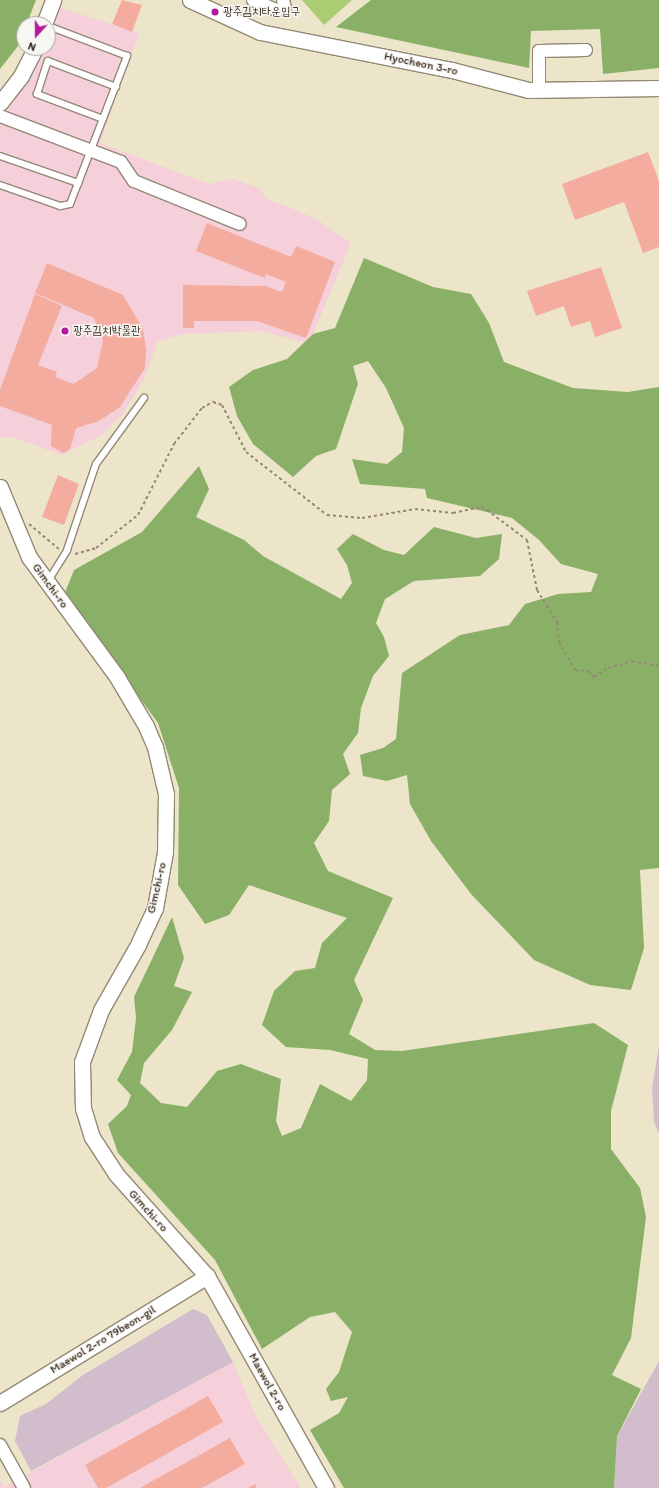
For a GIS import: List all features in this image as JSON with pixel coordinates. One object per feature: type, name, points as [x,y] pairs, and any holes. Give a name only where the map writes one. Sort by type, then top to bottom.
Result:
[{"type":"street","points":[[47,16],[54,0]]},
{"type":"street","name":"Hyocheon 3-ro","points":[[190,0],[260,32],[539,91],[659,88]]},
{"type":"street","points":[[253,0],[277,10],[285,8],[283,0]]},
{"type":"street","points":[[539,91],[538,51],[586,50]]},
{"type":"street","points":[[0,103],[21,76],[31,56]]},
{"type":"street","points":[[0,116],[121,162],[134,181],[240,224]]},
{"type":"street","name":"Gimchi-ro","points":[[0,487],[11,517],[29,557],[116,677],[146,726],[156,747],[166,794],[165,852],[155,908],[87,1042],[82,1062],[83,1108],[92,1137],[116,1174],[207,1276]]},
{"type":"street","name":"Maewol 2-ro 79beon-gil","points":[[0,1403],[207,1276]]},
{"type":"street","name":"Maewol 2-ro","points":[[207,1276],[326,1488]]},
{"type":"street","points":[[0,1445],[24,1488]]},
{"type":"lane","points":[[0,184],[60,206],[70,204],[116,87],[127,56],[56,29]]},
{"type":"lane","points":[[103,119],[37,94],[48,62],[116,87]]},
{"type":"lane","points":[[0,156],[78,183]]},
{"type":"lane","points":[[47,582],[64,555],[96,464],[144,398]]},
{"type":"path","points":[[11,517],[29,524],[64,555],[96,548],[127,526],[141,510],[174,444],[202,408],[213,402],[222,405],[246,452],[327,515],[362,518],[415,509],[453,513],[481,507],[487,510],[527,540],[537,590],[556,622],[559,642],[575,670],[588,671],[594,677],[608,668],[632,661],[659,666]]},
{"type":"shaded area","points":[[58,7],[139,33],[100,143],[209,184],[233,179],[259,188],[267,199],[315,218],[351,243],[313,334],[305,343],[262,331],[184,334],[158,341],[144,379],[122,415],[102,435],[62,455],[9,436],[0,439],[0,121],[35,71],[40,56],[56,56],[56,16],[55,16]]},
{"type":"shaded area","points":[[659,1046],[659,1134],[654,1122],[652,1088]]},
{"type":"shaded area","points":[[193,1309],[207,1315],[233,1362],[31,1471],[15,1441],[20,1416],[46,1404],[83,1375]]},
{"type":"shaded area","points":[[659,1361],[659,1488],[614,1488],[617,1436]]},
{"type":"shaded area","points":[[233,1362],[256,1417],[301,1488],[0,1488],[0,1480],[4,1487]]},
{"type":"green space","points":[[0,0],[36,0],[30,16],[16,16],[16,49],[0,69]]},
{"type":"green space","points":[[302,0],[352,0],[324,25]]},
{"type":"green space","points":[[371,0],[659,0],[659,68],[603,74],[600,29],[531,31],[529,68],[336,27]]},
{"type":"green space","points":[[364,258],[433,287],[471,294],[489,323],[504,362],[573,388],[628,392],[659,387],[659,868],[640,870],[644,948],[631,990],[590,985],[534,960],[471,894],[431,841],[410,804],[407,775],[387,781],[363,776],[360,755],[383,748],[396,739],[402,673],[460,635],[509,625],[525,604],[558,594],[591,592],[598,574],[561,564],[539,540],[512,518],[427,498],[425,489],[360,484],[352,459],[387,464],[402,452],[404,428],[386,388],[368,361],[353,366],[358,384],[336,449],[316,456],[293,477],[253,444],[237,416],[229,387],[253,370],[287,359],[313,334],[335,328]]},
{"type":"green space","points":[[199,466],[209,489],[196,517],[244,540],[263,556],[341,599],[352,583],[347,565],[337,549],[353,534],[384,550],[404,555],[434,527],[476,538],[502,534],[499,559],[480,576],[414,581],[385,599],[376,623],[384,637],[389,656],[373,676],[361,708],[358,733],[343,754],[350,774],[332,790],[329,821],[314,843],[328,871],[393,898],[354,980],[363,1000],[349,1034],[375,1050],[402,1051],[594,1023],[628,1045],[611,1111],[611,1149],[640,1188],[646,1217],[631,1338],[612,1375],[641,1389],[617,1436],[614,1488],[344,1488],[310,1430],[339,1413],[348,1397],[331,1401],[326,1389],[339,1372],[352,1332],[335,1312],[310,1317],[262,1349],[215,1260],[118,1153],[108,1124],[127,1106],[131,1095],[117,1080],[132,1052],[136,1018],[134,997],[172,917],[184,958],[174,986],[192,992],[172,1030],[144,1063],[140,1083],[161,1103],[187,1107],[217,1071],[241,1064],[281,1079],[276,1121],[282,1136],[301,1128],[320,1084],[351,1101],[367,1080],[368,1059],[330,1050],[286,1047],[262,1025],[274,991],[295,971],[315,968],[322,943],[347,918],[249,885],[229,915],[205,924],[178,885],[179,788],[158,723],[64,595],[74,570],[142,532]]},
{"type":"building","points":[[122,0],[142,5],[132,32],[112,24]]},
{"type":"building","points":[[648,152],[659,181],[659,247],[643,253],[624,202],[575,220],[562,184]]},
{"type":"building","points":[[207,223],[291,257],[296,246],[335,262],[306,338],[257,321],[194,321],[194,328],[183,328],[183,285],[265,286],[282,292],[286,282],[266,274],[265,278],[196,251]]},
{"type":"building","name":"광주김치박물관","points":[[47,263],[123,295],[143,329],[146,350],[145,368],[120,407],[99,421],[76,428],[70,449],[63,453],[51,446],[52,425],[0,406],[0,390],[35,294],[62,306],[38,365],[57,372],[55,377],[74,384],[97,368],[103,341],[94,318],[35,293]]},
{"type":"building","points":[[601,267],[622,328],[595,337],[590,321],[571,327],[564,306],[536,316],[527,291]]},
{"type":"building","points":[[58,475],[79,484],[64,525],[42,517]]},
{"type":"building","points":[[208,1396],[223,1422],[106,1488],[98,1488],[85,1465]]},
{"type":"building","points":[[230,1438],[245,1464],[202,1488],[140,1488]]},
{"type":"building","points":[[255,1484],[257,1488],[248,1488]]},
{"type":"place","name":"광주김치타운입구","points":[[215,12]]},
{"type":"place","name":"광주김치박물관","points":[[65,331]]}]
